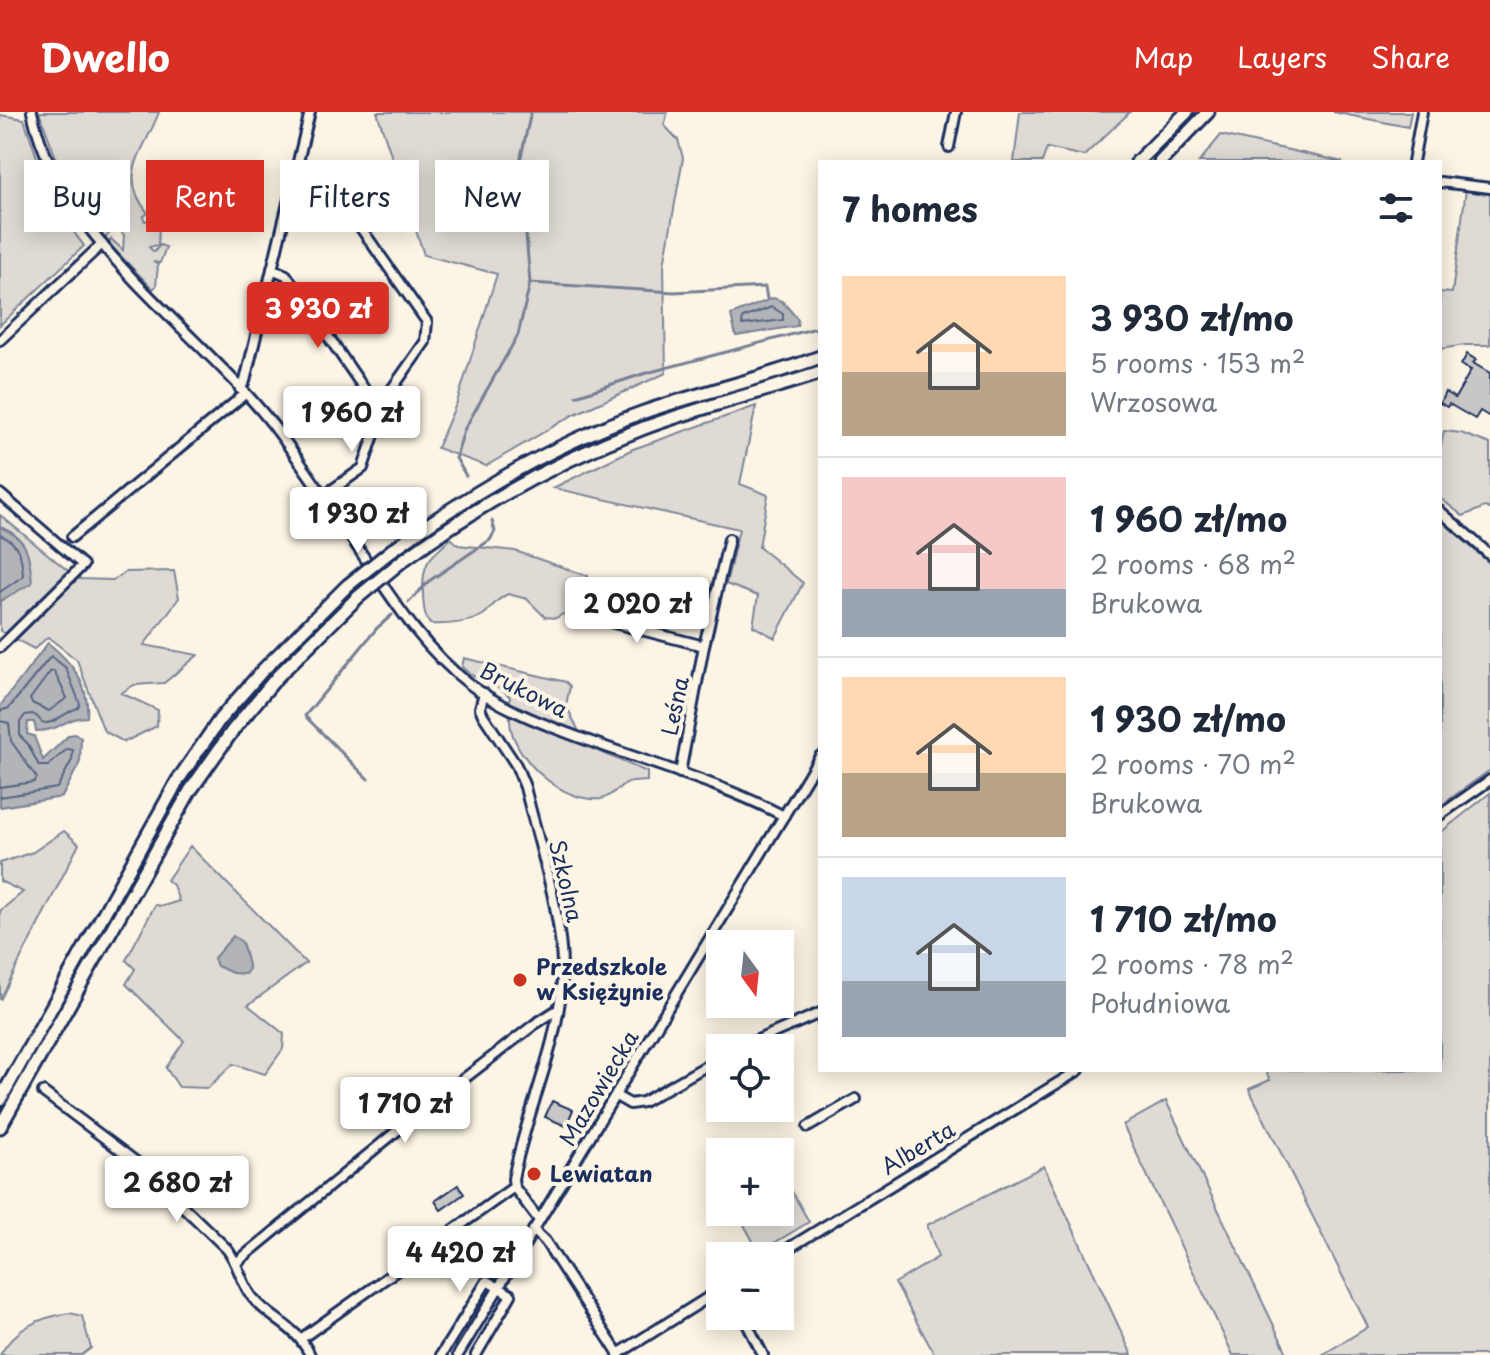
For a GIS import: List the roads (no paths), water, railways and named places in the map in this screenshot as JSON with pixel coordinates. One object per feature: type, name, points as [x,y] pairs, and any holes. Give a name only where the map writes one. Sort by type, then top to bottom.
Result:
[{"type":"main road","points":[[1139,160],[1187,112]]},
{"type":"main road","points":[[1162,160],[1208,112]]},
{"type":"main road","points":[[0,1100],[178,780],[220,719],[262,671],[347,586],[392,550],[481,490],[589,434],[656,408],[818,358]]},
{"type":"main road","points":[[0,1127],[190,791],[233,730],[277,677],[357,598],[402,561],[472,513],[580,455],[659,423],[818,374]]},
{"type":"street","name":"Brukowa","points":[[32,112],[53,171],[74,208],[102,244],[278,432],[429,647],[484,693],[531,719],[680,773],[784,816]]},
{"type":"street","points":[[298,160],[310,112]]},
{"type":"street","points":[[949,147],[956,112]]},
{"type":"street","points":[[1413,160],[1422,112]]},
{"type":"street","points":[[1442,182],[1490,188]]},
{"type":"street","points":[[72,537],[242,391],[281,232]]},
{"type":"street","points":[[323,496],[363,468],[387,396],[425,342],[427,322],[364,232]]},
{"type":"street","points":[[0,340],[102,244]]},
{"type":"street","points":[[272,269],[286,275],[380,412]]},
{"type":"street","points":[[0,494],[83,565],[0,647]]},
{"type":"street","points":[[1442,513],[1490,555]]},
{"type":"street","name":"Leśna","points":[[680,773],[704,646],[729,539]]},
{"type":"street","points":[[579,614],[704,646]]},
{"type":"street","name":"Szkolna","points":[[484,693],[480,708],[483,715],[516,765],[525,787],[561,938],[562,978],[557,1010],[538,1094],[515,1170],[514,1187]]},
{"type":"street","name":"Mazowiecka","points":[[458,1355],[818,759]]},
{"type":"street","points":[[1442,814],[1490,780]]},
{"type":"street","points":[[237,1262],[409,1121],[557,1010]]},
{"type":"street","points":[[771,1034],[818,1014]]},
{"type":"street","points":[[616,1096],[630,1104],[643,1102],[706,1066]]},
{"type":"street","name":"Alberta","points":[[794,1245],[1076,1072]]},
{"type":"street","points":[[43,1092],[139,1164],[237,1262],[250,1295],[302,1338],[310,1355]]},
{"type":"street","points":[[808,1127],[856,1099]]},
{"type":"street","points":[[302,1338],[514,1187],[539,1220]]},
{"type":"street","points":[[533,1230],[545,1241],[618,1355],[706,1299]]},
{"type":"street","points":[[441,1355],[487,1281],[511,1295],[476,1355]]},
{"type":"street","points":[[750,1330],[763,1355]]},
{"type":"water","points":[[773,298],[782,301],[798,319],[797,326],[736,336],[731,315]]},
{"type":"water","points":[[0,527],[17,536],[26,549],[32,583],[0,601]]},
{"type":"water","points":[[48,643],[78,675],[86,695],[87,717],[36,731],[34,722],[28,722],[27,734],[34,736],[43,760],[69,735],[75,734],[81,738],[80,762],[62,797],[0,807],[0,706]]},
{"type":"water","points":[[233,936],[242,942],[249,969],[245,974],[232,973],[217,966],[214,958]]},
{"type":"waterway","points":[[531,112],[520,161],[530,283],[674,292],[765,287],[767,299]]},
{"type":"waterway","points":[[466,476],[456,458],[464,430],[518,335],[530,283]]},
{"type":"waterway","points":[[576,396],[643,374],[818,328]]},
{"type":"waterway","points":[[409,602],[429,581],[490,540],[495,531],[492,521]]},
{"type":"waterway","points":[[368,779],[305,716],[377,628],[392,615]]},
{"type":"place","name":"Przedszkole w Księżynie","points":[[520,980]]},
{"type":"place","name":"Lewiatan","points":[[534,1174]]}]
